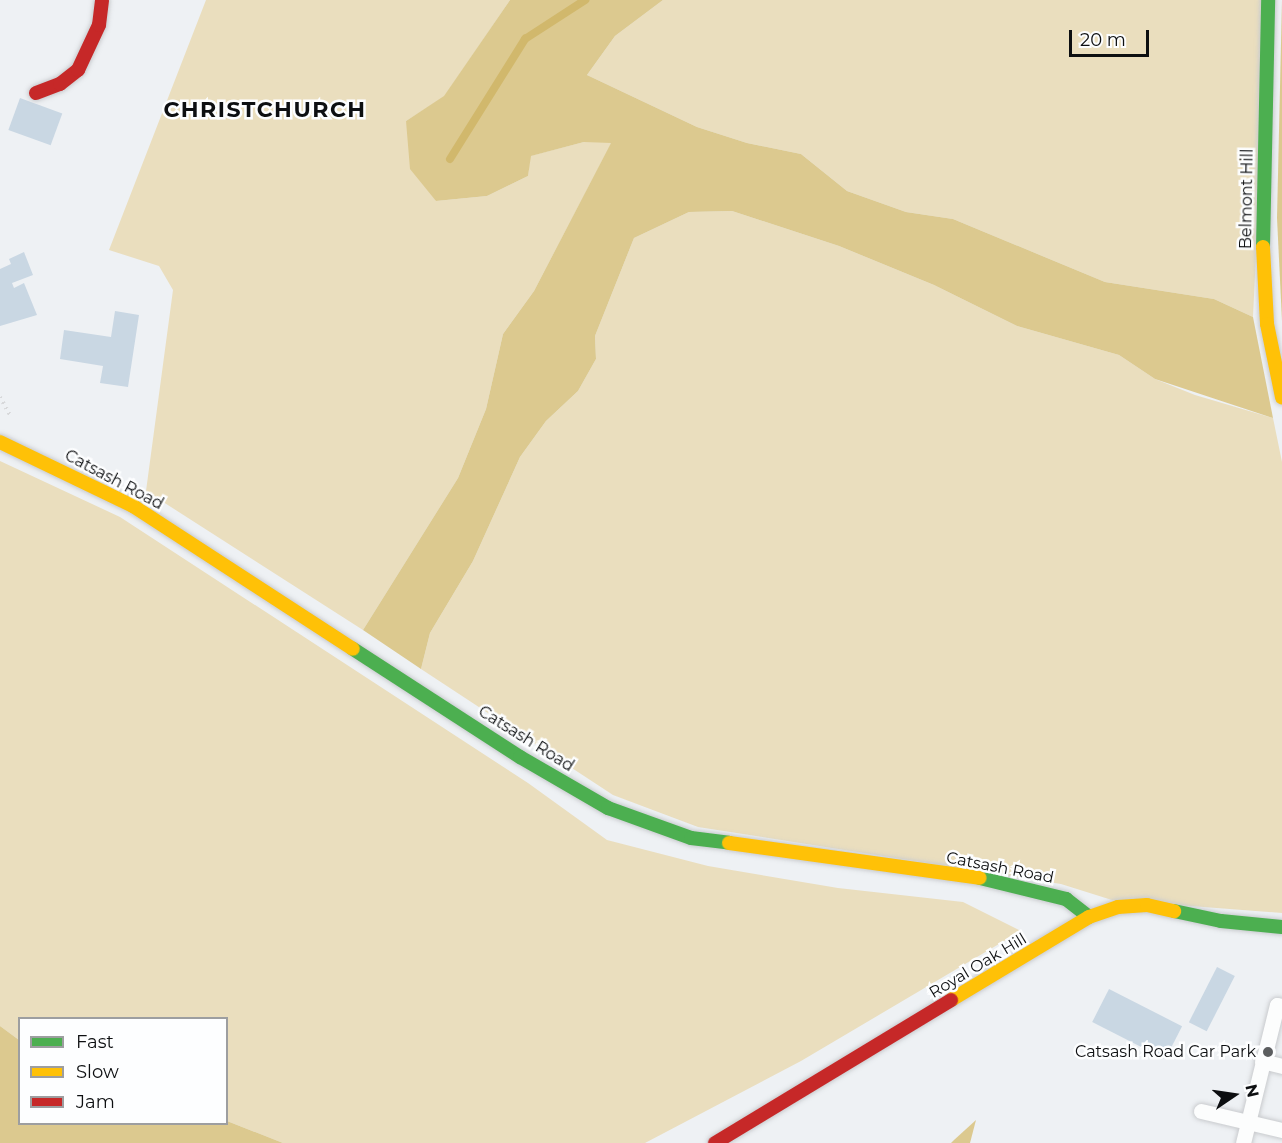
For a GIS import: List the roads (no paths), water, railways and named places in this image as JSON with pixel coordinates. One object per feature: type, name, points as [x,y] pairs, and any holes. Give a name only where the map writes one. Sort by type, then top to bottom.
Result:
[{"type":"street","points":[[36,93],[60,84],[78,70],[99,25],[102,0]]},
{"type":"street","name":"Belmont Hill","points":[[1268,0],[1261,219],[1267,324],[1282,397]]},
{"type":"street","name":"Catsash Road","points":[[0,442],[141,511],[520,757],[608,808],[691,838],[982,878],[1066,899],[1089,918]]},
{"type":"street","name":"Royal Oak Hill","points":[[715,1143],[1089,918],[1118,908],[1147,905],[1221,921],[1282,927]]},
{"type":"lane","points":[[1243,1143],[1277,1005],[1282,1006]]},
{"type":"lane","points":[[1262,1061],[1282,1066]]},
{"type":"lane","points":[[1201,1111],[1282,1130]]},
{"type":"waterway","points":[[450,159],[525,39],[585,0]]},
{"type":"place","name":"Catsash Road Car Park","points":[[1268,1052]]},
{"type":"district","name":"CHRISTCHURCH","points":[[265,110]]}]
